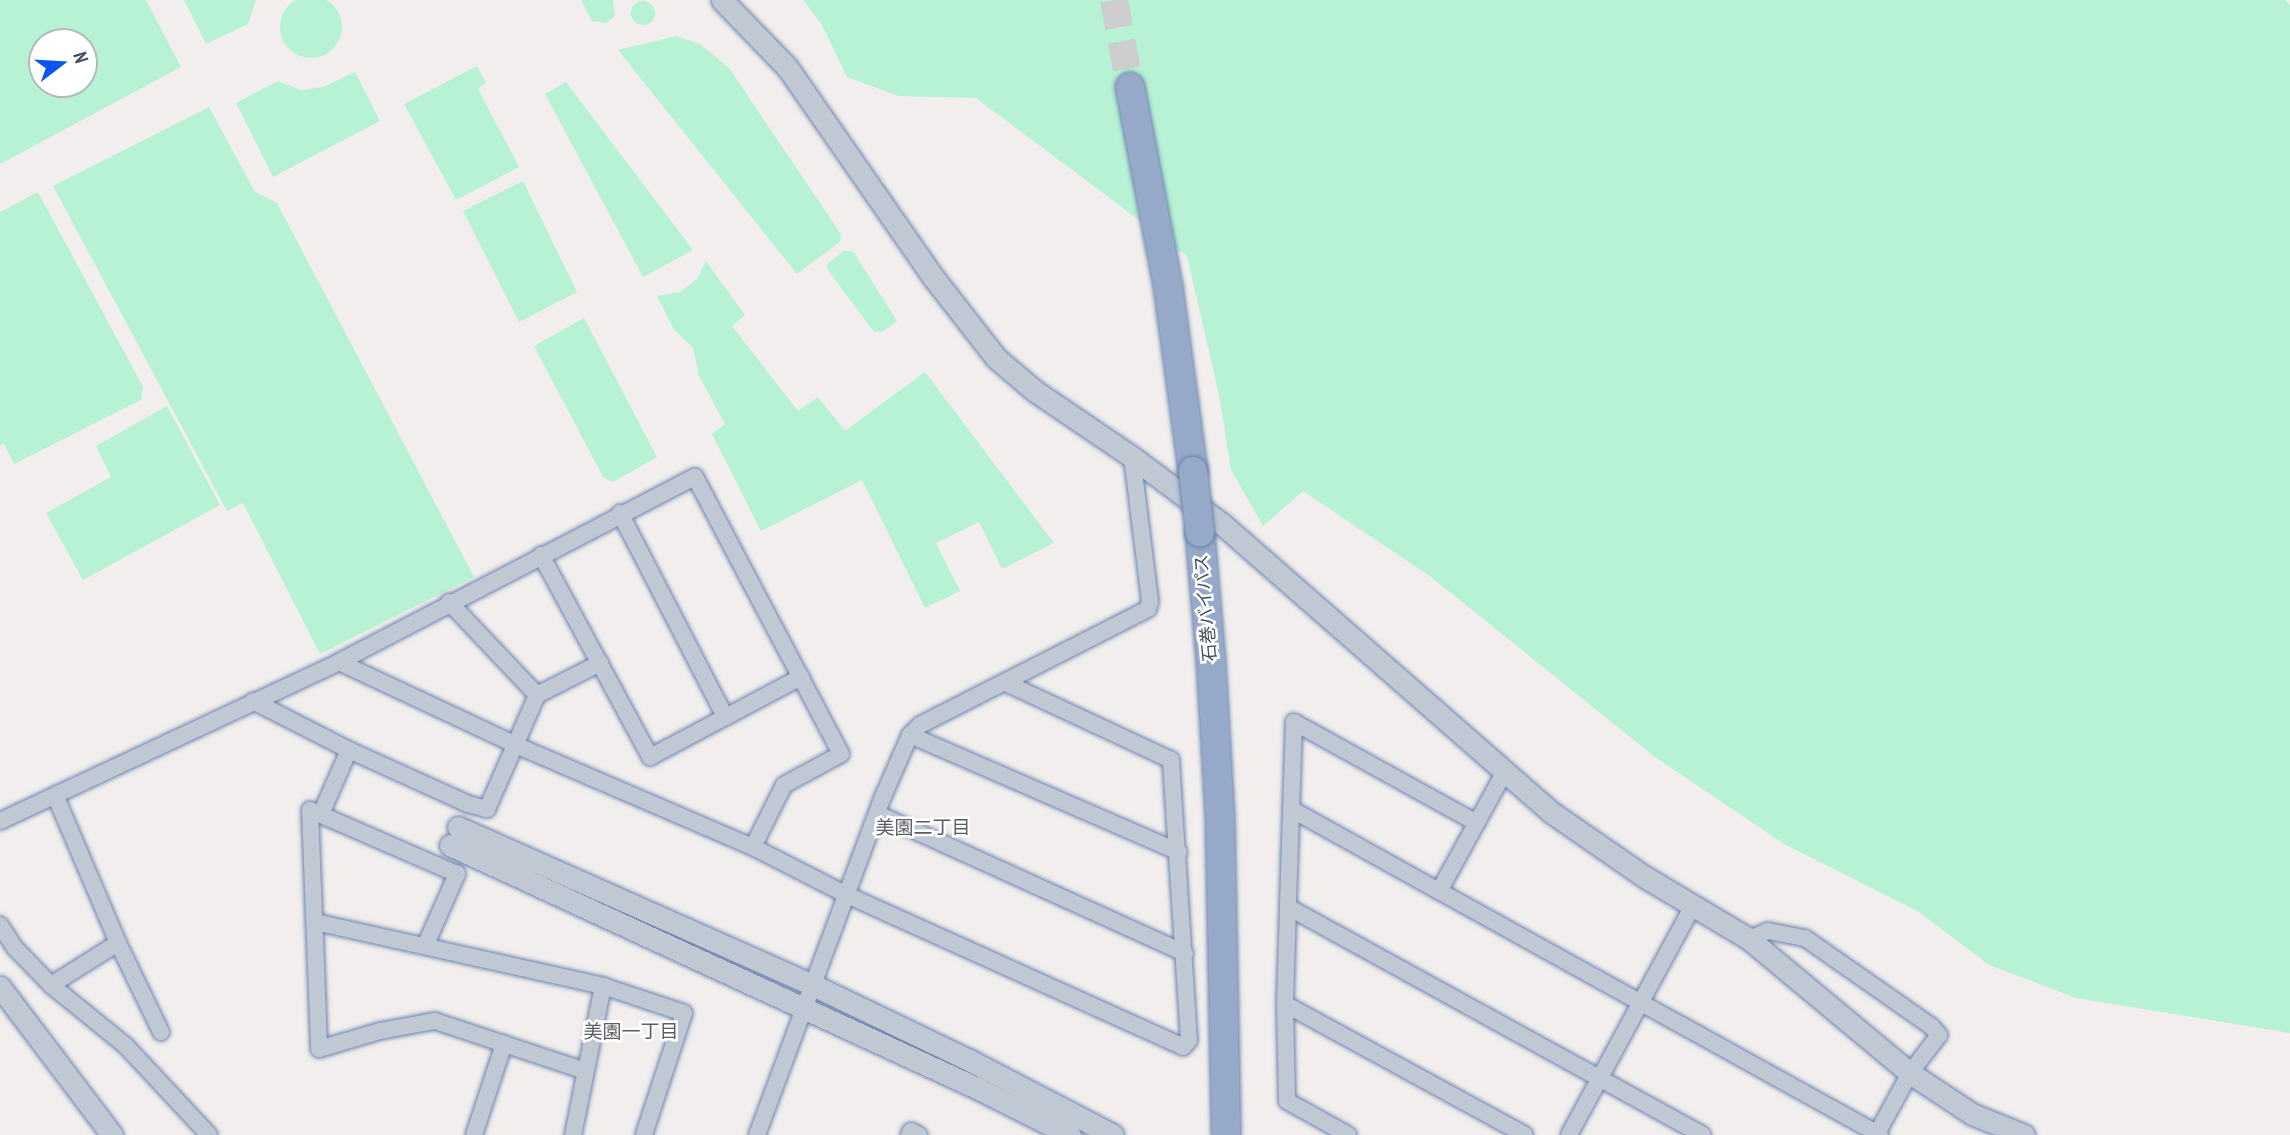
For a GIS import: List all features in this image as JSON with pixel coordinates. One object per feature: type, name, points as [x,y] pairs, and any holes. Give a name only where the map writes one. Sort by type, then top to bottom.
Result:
[{"type":"highway","name":"石巻バイパス","points":[[1130,87],[1168,286],[1200,533],[1220,817],[1226,1135]]},
{"type":"street","points":[[722,0],[758,34],[787,67],[933,277],[996,358],[1035,391],[1132,457],[1222,524],[1504,773],[1597,845],[1749,939],[1910,1073],[1972,1114],[2024,1135]]},
{"type":"street","points":[[757,1135],[811,984],[902,747],[910,735],[920,725],[1148,609],[1150,601],[1132,457]]},
{"type":"street","points":[[0,821],[339,662],[620,513],[695,477],[841,754],[784,785],[753,847]]},
{"type":"street","points":[[620,513],[725,716]]},
{"type":"street","points":[[541,555],[650,757],[801,677]]},
{"type":"street","points":[[449,602],[537,695]]},
{"type":"street","points":[[339,662],[517,746],[753,847],[847,895],[1183,1047],[1189,1041],[1179,852],[1171,760],[1006,683]]},
{"type":"street","points":[[253,701],[349,750],[468,804],[487,809],[517,746],[537,695],[600,663]]},
{"type":"street","points":[[1348,1135],[1287,1101],[1285,1004],[1294,722],[1475,822]]},
{"type":"street","points":[[910,735],[1179,852]]},
{"type":"street","points":[[321,814],[349,750]]},
{"type":"street","points":[[1439,891],[1504,773]]},
{"type":"street","points":[[55,795],[118,943],[161,1032]]},
{"type":"street","points":[[440,867],[468,804]]},
{"type":"street","points":[[1291,809],[1877,1134],[1910,1073],[1938,1035],[1932,1027],[1805,938],[1768,931],[1749,939]]},
{"type":"street","points":[[426,944],[457,874],[310,810],[319,1049],[380,1031],[436,1021],[585,1071]]},
{"type":"street","points":[[878,814],[1185,953]]},
{"type":"street","points":[[454,836],[811,984],[969,1060],[1113,1135]]},
{"type":"street","points":[[454,836],[803,1008],[979,1088],[1070,1135]]},
{"type":"street","points":[[1288,906],[1702,1135]]},
{"type":"street","points":[[1569,1135],[1693,906]]},
{"type":"street","points":[[315,922],[426,944],[603,986],[684,1013],[644,1135]]},
{"type":"street","points":[[0,925],[15,947],[51,985],[126,1046],[209,1135]]},
{"type":"street","points":[[51,985],[118,943]]},
{"type":"street","points":[[573,1135],[603,986]]},
{"type":"street","points":[[0,987],[113,1135]]},
{"type":"street","points":[[1285,1004],[1525,1135]]},
{"type":"street","points":[[474,1135],[504,1044]]},
{"type":"street","points":[[909,1135],[911,1131],[919,1135]]},
{"type":"green space","points":[[311,-4],[333,5],[342,27],[333,49],[311,58],[289,49],[280,27],[289,5]]},
{"type":"green space","points":[[0,0],[146,0],[181,67],[0,164]]},
{"type":"green space","points":[[184,0],[256,0],[248,24],[206,44]]},
{"type":"green space","points":[[581,0],[613,0],[615,16],[606,23],[592,21]]},
{"type":"green space","points":[[803,0],[2285,0],[2290,5],[2290,1033],[2076,998],[1989,965],[1919,912],[1784,844],[1655,757],[1431,577],[1303,491],[1263,526],[1231,470],[1219,395],[1187,256],[976,98],[898,96],[847,77],[822,25]]},
{"type":"green space","points":[[643,1],[652,4],[655,13],[652,22],[643,25],[634,22],[631,13],[634,4]]},
{"type":"green space","points":[[676,36],[700,44],[729,68],[841,234],[840,242],[797,274],[618,50]]},
{"type":"green space","points":[[477,66],[486,83],[478,89],[519,167],[456,200],[404,104]]},
{"type":"green space","points":[[355,72],[380,121],[273,177],[236,103],[278,81],[301,90],[323,87]]},
{"type":"green space","points":[[566,82],[693,250],[643,277],[545,94]]},
{"type":"green space","points":[[209,107],[255,192],[277,203],[474,577],[320,654],[243,503],[227,511],[53,186]]},
{"type":"green space","points":[[523,181],[577,292],[519,322],[463,211]]},
{"type":"green space","points":[[38,192],[143,387],[141,400],[14,464],[4,444],[0,445],[0,212]]},
{"type":"green space","points":[[844,251],[853,251],[897,321],[882,332],[874,332],[827,269],[828,263]]},
{"type":"green space","points":[[706,261],[745,315],[732,326],[798,411],[818,397],[845,431],[925,372],[1054,543],[1002,569],[979,522],[936,543],[960,591],[925,608],[862,480],[761,531],[712,434],[725,424],[699,376],[693,348],[673,328],[657,296],[680,292],[697,279]]},
{"type":"green space","points":[[584,318],[657,457],[613,482],[603,477],[534,346]]},
{"type":"green space","points":[[167,406],[220,505],[83,580],[46,513],[111,477],[96,446]]},
{"type":"tunnel","points":[[1114,0],[1130,87]]},
{"type":"district","name":"美園二丁目","points":[[923,828]]},
{"type":"district","name":"美園一丁目","points":[[631,1032]]}]
